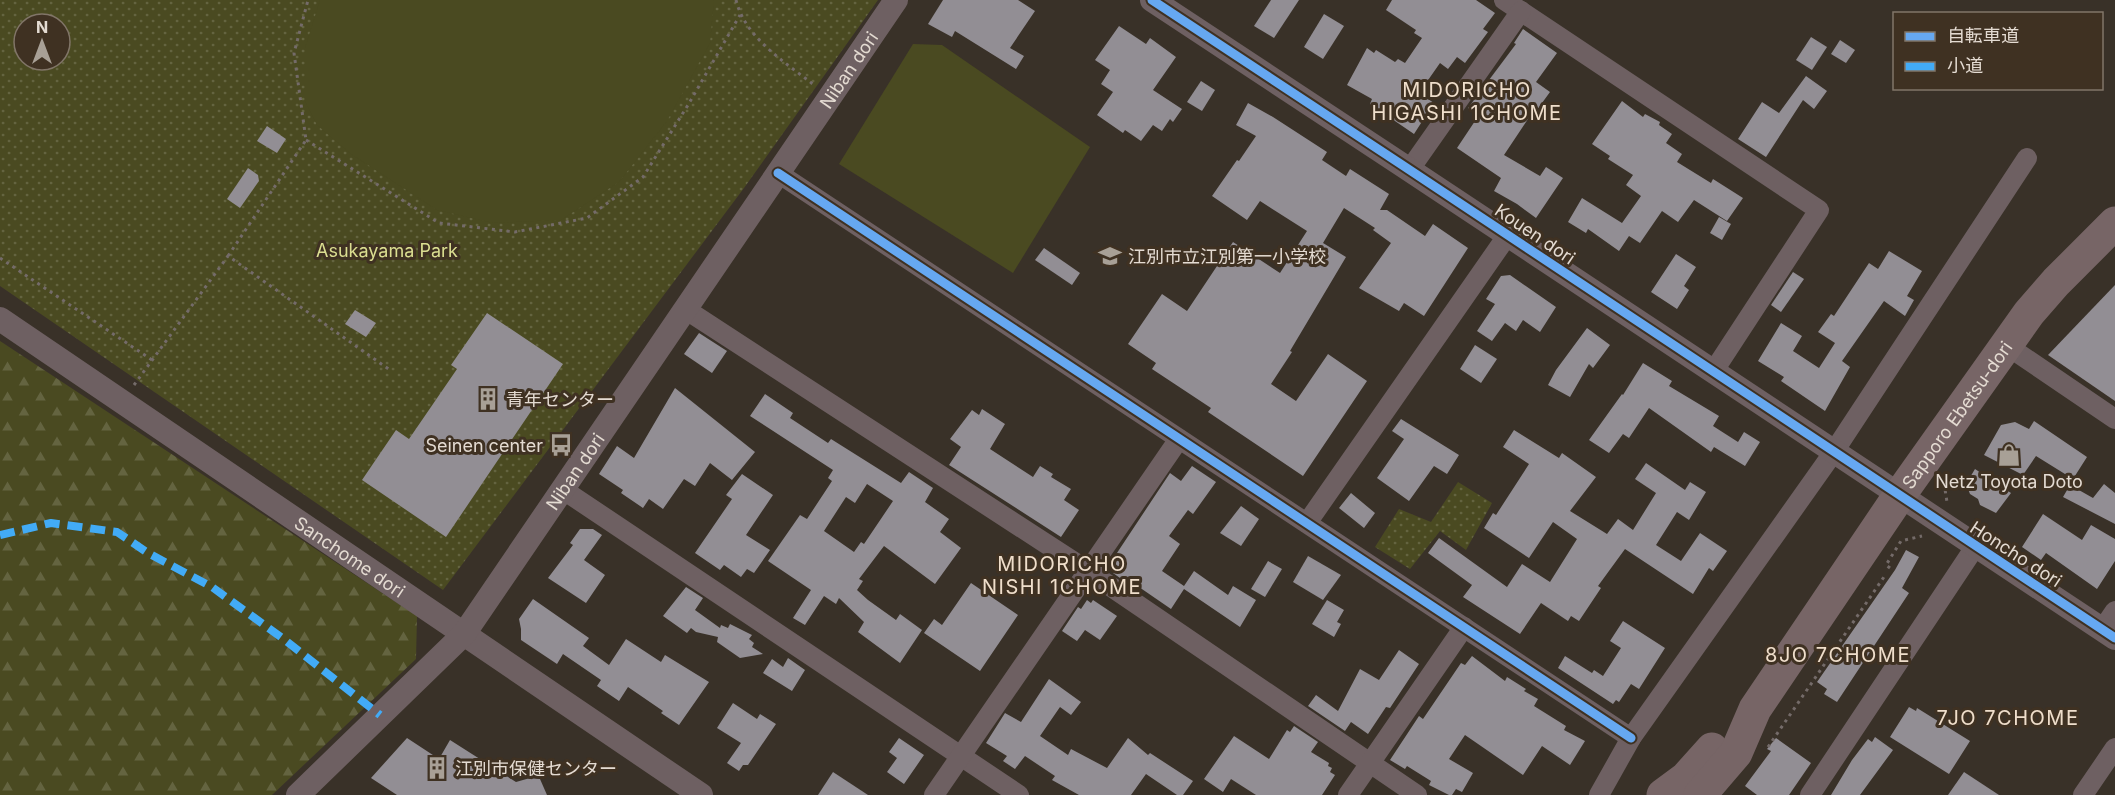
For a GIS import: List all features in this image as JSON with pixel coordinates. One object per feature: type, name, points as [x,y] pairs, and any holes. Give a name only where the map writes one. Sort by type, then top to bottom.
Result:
[{"type":"highway","name":"Sapporo Ebetsu-dori","points":[[1708,793],[1736,753],[1755,709],[1899,496],[2006,345],[2029,313],[2056,282],[2115,223]]},
{"type":"highway","name":"Sapporo Ebetsu-dori","points":[[1663,795],[1686,778],[1717,744],[1755,709]]},
{"type":"street","name":"Niban dori","points":[[298,795],[464,634],[896,0]]},
{"type":"street","name":"Kouen dori","points":[[1152,0],[1410,169],[1899,496]]},
{"type":"street","points":[[1504,0],[1819,210],[1713,372]]},
{"type":"street","points":[[1410,169],[1521,11]]},
{"type":"street","points":[[1599,795],[1631,738],[1833,453],[2027,158]]},
{"type":"street","points":[[778,173],[1631,738]]},
{"type":"street","points":[[1307,523],[1507,236]]},
{"type":"street","points":[[685,309],[1088,571],[1417,795]]},
{"type":"street","name":"Sanchome dori","points":[[0,319],[697,794]]},
{"type":"street","points":[[2006,345],[2115,419]]},
{"type":"street","points":[[933,795],[1179,439]]},
{"type":"street","points":[[562,489],[1019,795]]},
{"type":"street","name":"Honcho dori","points":[[1899,496],[1975,547],[2111,627]]},
{"type":"street","points":[[1810,795],[1975,547]]},
{"type":"street","points":[[1348,795],[1464,627]]},
{"type":"street","points":[[2083,795],[2115,748]]},
{"type":"path","points":[[122,402],[228,256],[306,140],[294,53],[308,0]]},
{"type":"path","points":[[736,0],[740,15],[767,48],[829,97]]},
{"type":"path","points":[[306,140],[438,223],[515,232],[588,218],[643,177],[740,15]]},
{"type":"path","points":[[228,256],[390,370]]},
{"type":"path","points":[[0,258],[152,360]]},
{"type":"path","points":[[1944,483],[1947,503]]},
{"type":"path","points":[[1890,568],[1886,565],[1902,541],[1923,536],[1928,538]]},
{"type":"path","points":[[1764,753],[1886,574]]},
{"type":"green space","name":"Asukayama Park","points":[[0,0],[878,0],[744,188],[443,590],[0,286]]},
{"type":"green space","points":[[320,0],[714,0],[710,43],[667,121],[619,182],[561,220],[493,223],[437,210],[351,154],[317,125],[305,101],[305,48]]},
{"type":"green space","points":[[913,44],[942,45],[1090,147],[1013,273],[839,164]]},
{"type":"green space","points":[[0,341],[417,616],[416,659],[272,795],[0,795]]},
{"type":"green space","points":[[1458,482],[1492,503],[1466,550],[1440,531],[1410,569],[1375,547],[1399,509],[1431,522]]},
{"type":"building","points":[[943,0],[1018,0],[1035,11],[1010,48],[1024,56],[1016,69],[955,31],[952,37],[928,24]]},
{"type":"building","points":[[1271,0],[1299,0],[1274,38],[1254,26]]},
{"type":"building","points":[[1392,0],[1476,0],[1495,13],[1483,29],[1488,32],[1465,63],[1457,57],[1448,69],[1440,63],[1419,93],[1434,103],[1414,134],[1370,104],[1372,99],[1347,85],[1367,48],[1374,53],[1376,50],[1395,62],[1398,59],[1405,63],[1422,38],[1414,33],[1416,30],[1386,10]]},
{"type":"building","points":[[1324,14],[1344,26],[1323,59],[1304,47]]},
{"type":"building","points":[[1119,26],[1146,44],[1150,38],[1176,57],[1153,90],[1182,109],[1173,122],[1170,119],[1162,131],[1153,125],[1141,141],[1125,130],[1123,133],[1097,115],[1113,92],[1101,84],[1110,70],[1095,60]]},
{"type":"building","points":[[1523,29],[1557,53],[1536,82],[1550,92],[1534,114],[1532,113],[1504,155],[1540,176],[1546,167],[1563,178],[1536,218],[1494,191],[1501,178],[1457,148],[1479,115],[1468,108],[1516,44],[1514,43]]},
{"type":"building","points":[[1811,37],[1827,47],[1812,70],[1796,60]]},
{"type":"building","points":[[1840,40],[1855,50],[1846,63],[1831,54]]},
{"type":"building","points":[[1806,76],[1827,91],[1814,109],[1803,100],[1766,157],[1738,139],[1762,102],[1779,113]]},
{"type":"building","points":[[1201,81],[1215,90],[1202,111],[1187,102]]},
{"type":"building","points":[[1622,101],[1643,117],[1645,114],[1660,122],[1659,125],[1672,134],[1666,143],[1682,154],[1677,162],[1711,183],[1713,179],[1743,198],[1727,221],[1694,200],[1678,222],[1662,211],[1640,243],[1629,236],[1619,251],[1588,229],[1586,233],[1568,222],[1582,198],[1622,223],[1641,196],[1626,185],[1633,175],[1608,159],[1610,156],[1592,144]]},
{"type":"building","points":[[1248,103],[1327,152],[1322,160],[1346,176],[1350,169],[1389,194],[1380,210],[1387,210],[1425,236],[1433,224],[1468,248],[1424,316],[1404,303],[1399,311],[1359,288],[1391,243],[1373,230],[1375,228],[1344,208],[1323,243],[1346,257],[1290,351],[1292,352],[1271,384],[1296,401],[1328,354],[1367,381],[1303,476],[1208,412],[1211,408],[1152,369],[1156,363],[1128,344],[1162,294],[1187,311],[1233,242],[1280,273],[1307,231],[1260,201],[1247,220],[1212,196],[1256,136],[1236,125]]},
{"type":"building","points":[[267,126],[286,139],[277,153],[257,141]]},
{"type":"building","points":[[248,168],[258,175],[259,181],[240,208],[227,199]]},
{"type":"building","points":[[1719,217],[1731,224],[1722,240],[1710,233]]},
{"type":"building","points":[[1044,248],[1080,273],[1072,285],[1035,260]]},
{"type":"building","points":[[1889,251],[1922,271],[1907,296],[1914,300],[1905,316],[1884,301],[1842,361],[1850,367],[1825,411],[1781,381],[1784,377],[1758,361],[1781,323],[1802,336],[1793,351],[1819,368],[1835,343],[1818,332],[1831,314],[1834,316],[1869,263],[1878,269]]},
{"type":"building","points":[[1676,254],[1696,267],[1684,286],[1689,290],[1677,309],[1651,292]]},
{"type":"building","points":[[1793,272],[1804,279],[1781,312],[1771,305]]},
{"type":"building","points":[[1510,275],[1556,307],[1540,332],[1523,320],[1516,331],[1505,323],[1492,341],[1477,331],[1495,304],[1486,299],[1501,276]]},
{"type":"building","points":[[2115,285],[2115,401],[2048,355]]},
{"type":"building","points":[[355,310],[376,323],[366,337],[345,324]]},
{"type":"building","name":"青年センター","points":[[487,313],[563,364],[446,537],[362,480],[396,430],[409,439],[457,369],[451,365]]},
{"type":"building","points":[[1587,328],[1610,345],[1593,368],[1589,364],[1570,397],[1548,385],[1556,370]]},
{"type":"building","points":[[699,333],[727,351],[712,373],[684,354]]},
{"type":"building","points":[[1475,345],[1497,359],[1481,383],[1460,369]]},
{"type":"building","points":[[1643,363],[1672,381],[1669,386],[1719,416],[1713,426],[1738,442],[1744,432],[1760,442],[1745,466],[1714,447],[1711,452],[1649,408],[1629,438],[1623,434],[1609,453],[1589,440],[1623,395]]},
{"type":"building","points":[[675,388],[755,452],[732,480],[710,463],[695,486],[684,479],[663,509],[649,499],[643,508],[621,493],[623,490],[599,474],[617,446],[634,458]]},
{"type":"building","points":[[765,394],[793,413],[790,418],[828,443],[831,439],[901,483],[909,472],[933,488],[925,502],[949,519],[940,532],[961,548],[935,584],[884,546],[859,579],[863,581],[857,590],[868,600],[896,620],[900,614],[922,630],[900,663],[858,632],[864,622],[839,598],[836,604],[824,596],[805,625],[793,618],[811,590],[768,561],[800,515],[807,519],[832,481],[828,478],[833,470],[750,416]],"holes":[[[867,484],[893,501],[864,544],[861,542],[854,552],[824,531],[846,497],[855,503]]]},
{"type":"building","points":[[982,409],[1005,424],[990,449],[1033,477],[1040,466],[1053,474],[1051,477],[1071,489],[1064,500],[1079,510],[1061,537],[949,465],[961,447],[950,439],[972,410],[979,415]]},
{"type":"building","points":[[1401,419],[1459,455],[1447,474],[1434,466],[1409,501],[1377,478],[1404,439],[1392,431]]},
{"type":"building","points":[[2034,421],[2087,457],[2073,479],[2036,456],[2023,475],[1984,455],[2001,425],[2015,422],[2029,429]]},
{"type":"building","points":[[1514,430],[1559,458],[1562,453],[1596,477],[1570,511],[1607,534],[1618,519],[1633,530],[1656,493],[1635,479],[1646,463],[1685,490],[1690,482],[1706,492],[1689,520],[1677,512],[1656,545],[1681,561],[1700,533],[1727,551],[1713,571],[1709,568],[1693,594],[1625,549],[1598,586],[1601,588],[1579,621],[1571,616],[1568,621],[1541,603],[1520,634],[1463,597],[1472,585],[1428,553],[1439,538],[1507,587],[1522,564],[1550,582],[1577,539],[1553,522],[1529,558],[1484,528],[1493,513],[1496,515],[1529,464],[1503,447]]},
{"type":"building","points":[[1192,466],[1216,482],[1193,514],[1188,510],[1169,536],[1180,544],[1162,571],[1184,586],[1194,571],[1228,595],[1233,586],[1256,600],[1240,627],[1184,589],[1171,609],[1139,587],[1137,590],[1113,573],[1118,566],[1111,562],[1170,473],[1181,481]]},
{"type":"building","points":[[1975,469],[2011,493],[1996,513],[1980,505],[1978,499],[1970,494],[1966,484]]},
{"type":"building","points":[[742,474],[773,495],[746,535],[770,550],[754,573],[747,569],[741,577],[724,565],[720,570],[695,553],[732,499],[726,495]]},
{"type":"building","points":[[2104,484],[2115,493],[2115,524],[2063,497],[2070,485],[2093,498]]},
{"type":"building","points":[[1351,493],[1375,513],[1364,528],[1339,508]]},
{"type":"building","points":[[1241,506],[1259,519],[1241,546],[1220,533]]},
{"type":"building","points":[[2043,514],[2082,540],[2091,525],[2115,539],[2115,561],[2097,589],[2046,553],[2041,560],[2022,547]]},
{"type":"building","points":[[580,529],[593,529],[602,535],[584,560],[605,575],[586,603],[548,578],[573,545],[570,543]]},
{"type":"building","points":[[1906,550],[1919,557],[1902,588],[1909,593],[1837,702],[1824,694],[1827,689],[1817,682],[1895,570]]},
{"type":"building","points":[[1308,556],[1341,575],[1323,600],[1293,582]]},
{"type":"building","points":[[1268,561],[1282,569],[1265,597],[1251,589]]},
{"type":"building","points":[[971,583],[1018,615],[980,671],[924,633],[934,619],[942,625]]},
{"type":"building","points":[[686,587],[703,598],[695,610],[720,628],[721,625],[728,628],[730,624],[752,635],[749,639],[754,643],[752,647],[763,654],[740,658],[717,642],[718,637],[696,632],[691,628],[687,633],[663,616]]},
{"type":"building","points":[[533,599],[589,638],[583,646],[609,665],[626,639],[661,662],[665,655],[709,682],[679,725],[628,687],[619,701],[597,686],[601,680],[563,654],[557,664],[521,640],[519,619]]},
{"type":"building","points":[[1087,600],[1091,603],[1093,600],[1117,616],[1100,640],[1085,630],[1077,641],[1062,631],[1078,607],[1081,609]]},
{"type":"building","points":[[1327,600],[1344,610],[1337,622],[1341,624],[1334,637],[1312,624]]},
{"type":"building","points":[[1623,621],[1665,648],[1639,689],[1631,684],[1619,702],[1616,700],[1613,704],[1558,668],[1565,656],[1592,673],[1594,670],[1603,676],[1621,648],[1610,641]]},
{"type":"building","points":[[1399,650],[1419,664],[1390,708],[1386,707],[1368,734],[1351,722],[1345,731],[1308,706],[1316,695],[1338,711],[1360,669],[1379,680]]},
{"type":"building","points":[[1472,656],[1505,681],[1507,677],[1526,689],[1524,691],[1538,699],[1534,706],[1566,726],[1564,730],[1585,741],[1570,765],[1542,746],[1523,775],[1465,735],[1449,759],[1473,773],[1462,792],[1456,789],[1452,795],[1449,795],[1429,785],[1431,781],[1407,766],[1405,769],[1390,760],[1419,716],[1423,719],[1461,663],[1465,665]]},
{"type":"building","points":[[788,658],[805,670],[792,691],[763,673],[772,659],[783,667]]},
{"type":"building","points":[[1049,679],[1081,702],[1071,715],[1060,707],[1040,736],[1068,755],[1071,749],[1107,768],[1128,738],[1148,755],[1150,753],[1193,781],[1183,795],[1177,795],[1146,774],[1131,795],[1079,795],[1052,780],[1055,776],[1025,756],[1015,769],[1003,761],[1007,756],[986,743],[1005,713],[1021,722]]},
{"type":"building","points":[[733,703],[757,719],[760,714],[776,724],[748,765],[743,765],[739,771],[727,763],[741,743],[717,728]]},
{"type":"building","points":[[1909,707],[1916,711],[1917,708],[1970,741],[1949,774],[1890,737]]},
{"type":"building","points":[[1294,726],[1318,742],[1311,752],[1329,763],[1328,766],[1332,768],[1330,772],[1335,775],[1322,795],[1256,795],[1231,779],[1223,792],[1204,779],[1234,736],[1269,759],[1287,730],[1290,732]]},
{"type":"building","points":[[1875,737],[1893,750],[1860,795],[1831,795],[1852,760],[1868,739],[1872,742]]},
{"type":"building","name":"江別市保健センター","points":[[407,738],[439,759],[450,740],[516,782],[530,778],[540,779],[547,795],[397,795],[371,778]]},
{"type":"building","points":[[899,738],[924,755],[904,784],[887,772],[897,758],[889,752]]},
{"type":"building","points":[[1776,738],[1811,763],[1789,795],[1757,795],[1745,786],[1771,751],[1767,749]]},
{"type":"building","points":[[833,772],[868,795],[818,795]]},
{"type":"building","points":[[1964,772],[1999,795],[1948,795]]},
{"type":"marked path","points":[[0,535],[51,523],[117,532],[148,553],[212,587],[285,640],[380,715]]},
{"type":"cycle path","points":[[1152,0],[2115,638]]},
{"type":"cycle path","points":[[778,173],[1631,738]]},
{"type":"place","name":"江別市立江別第一小学校","points":[[1110,256]]},
{"type":"place","name":"青年センター","points":[[488,399]]},
{"type":"place","name":"Seinen center","points":[[561,445]]},
{"type":"place","name":"Netz Toyota Doto","points":[[2009,455]]},
{"type":"place","name":"江別市保健センター","points":[[437,768]]},
{"type":"district","name":"MIDORICHO HIGASHI 1CHOME","points":[[1467,102]]},
{"type":"district","name":"MIDORICHO NISHI 1CHOME","points":[[1062,576]]},
{"type":"district","name":"8JO 7CHOME","points":[[1838,655]]},
{"type":"district","name":"7JO 7CHOME","points":[[2008,718]]}]
